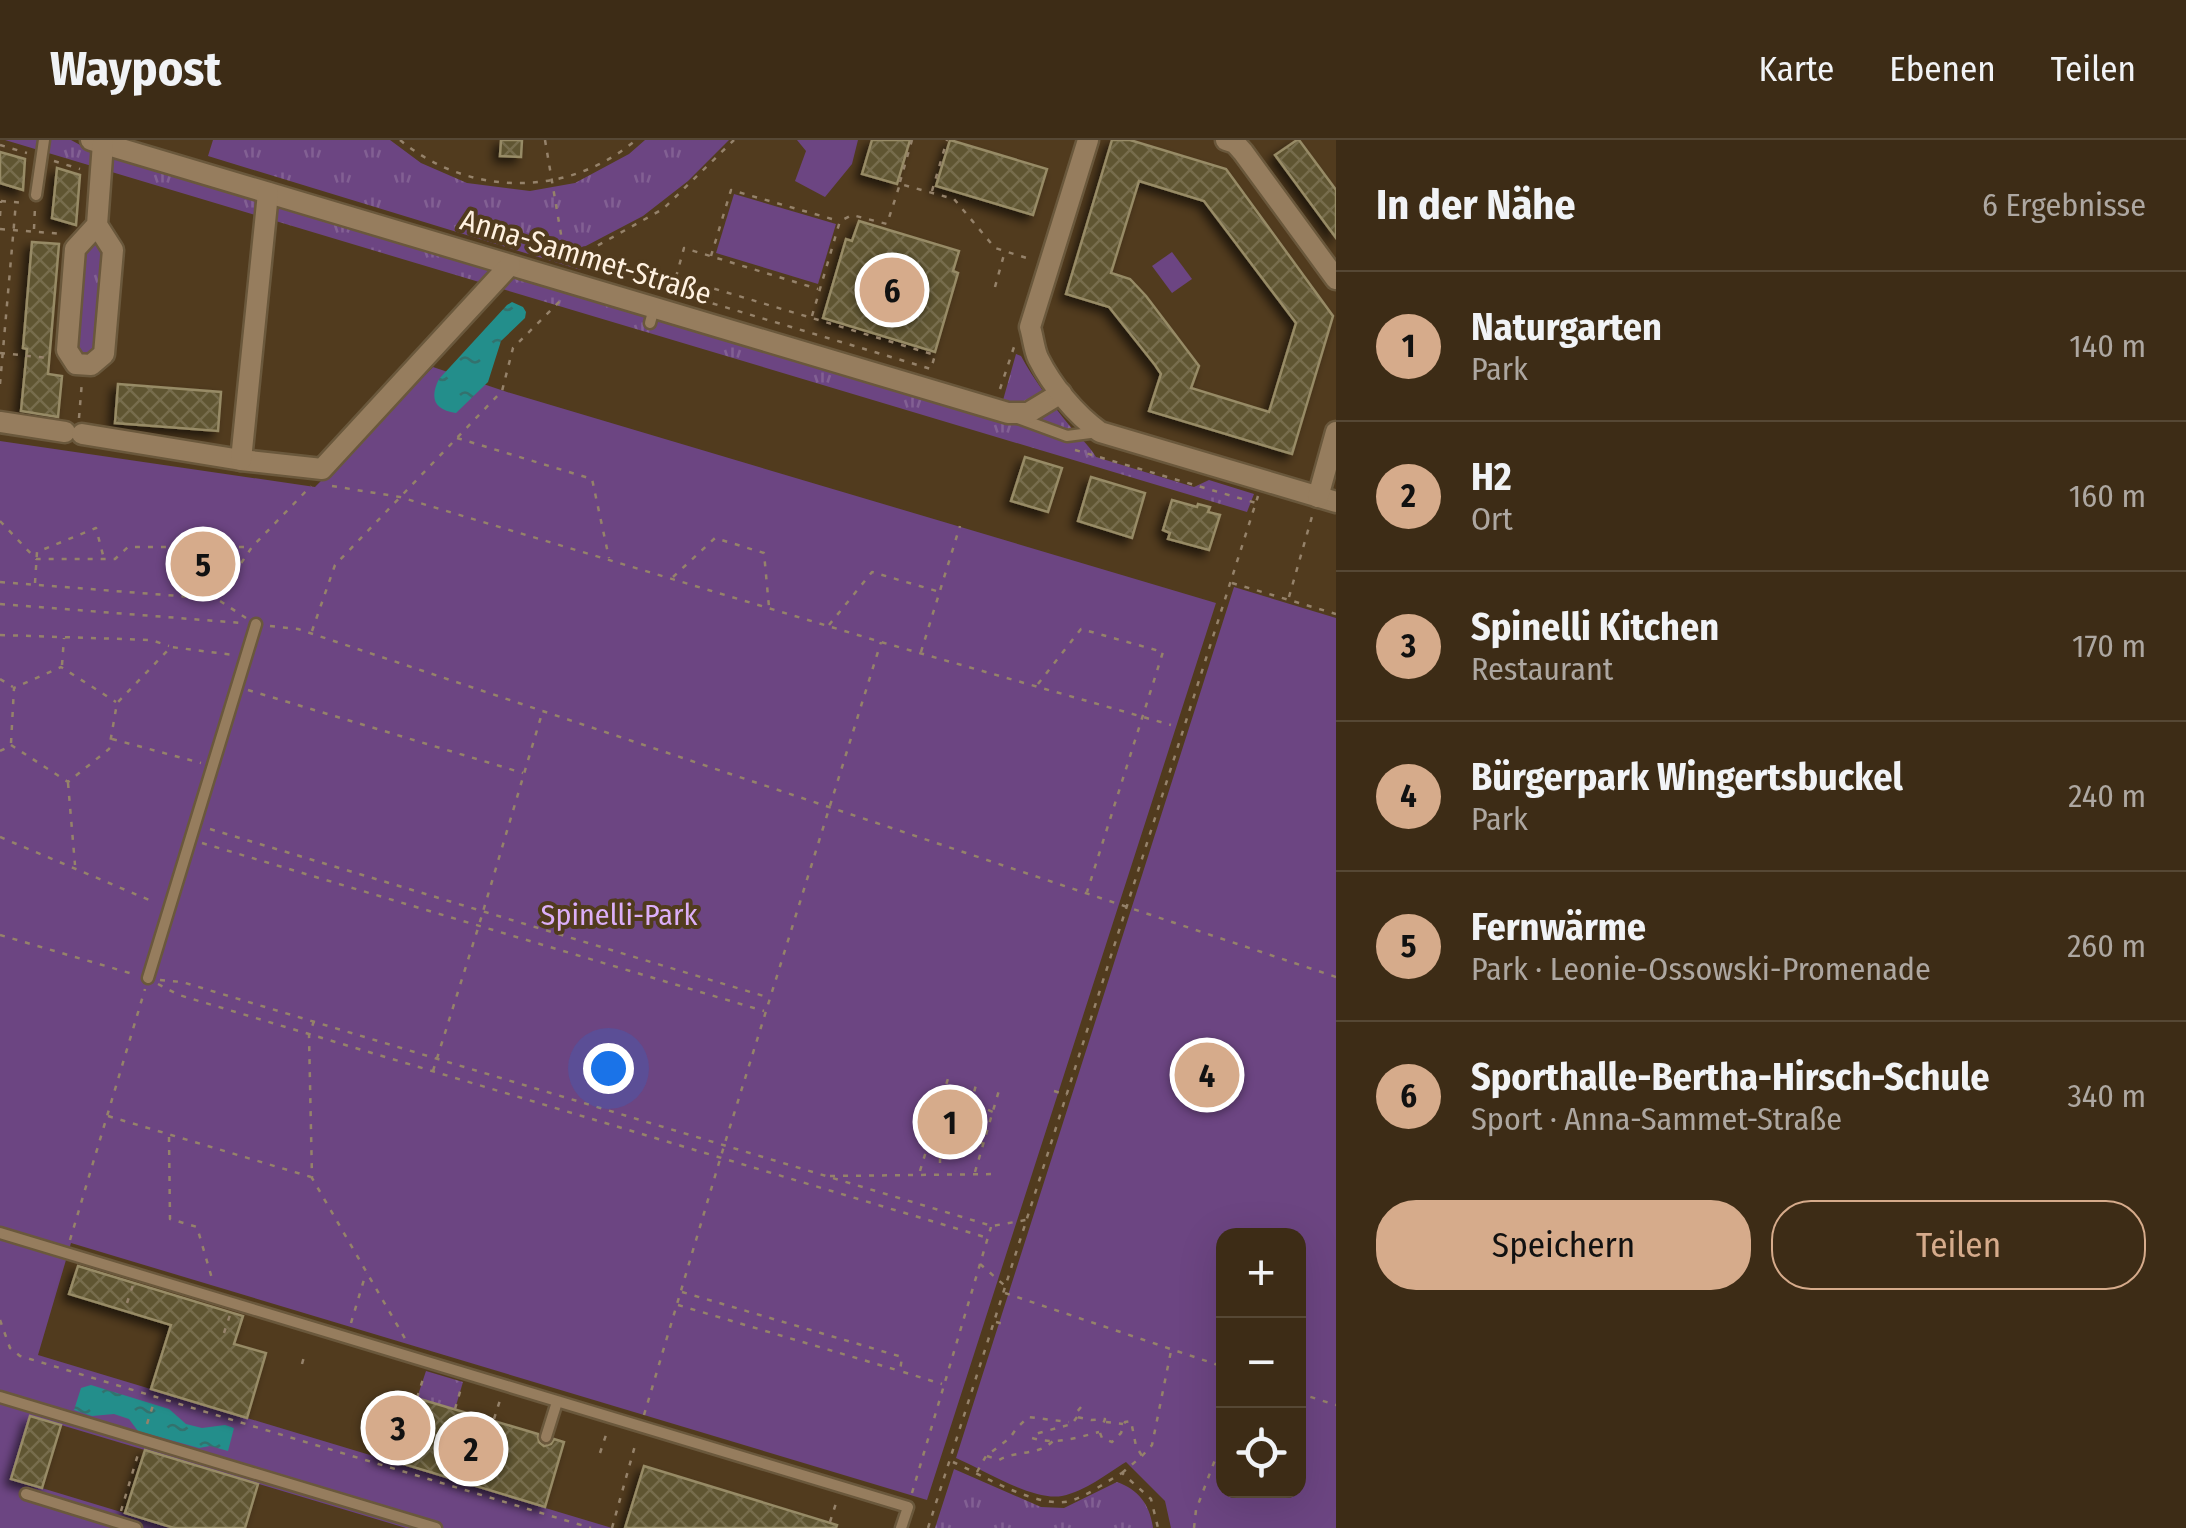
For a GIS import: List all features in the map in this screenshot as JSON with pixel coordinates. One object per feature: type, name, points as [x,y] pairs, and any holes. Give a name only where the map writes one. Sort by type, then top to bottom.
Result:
[{"type":"street","points":[[1088,140],[1030,327],[1037,356],[1082,418],[1100,432],[1327,500],[1336,432]]},
{"type":"street","points":[[96,225],[75,248],[67,350],[77,361],[91,365],[104,354],[113,250],[96,225],[97,142]]},
{"type":"street","name":"Anna-Sammet-Straße","points":[[97,142],[652,316],[1001,411]]},
{"type":"street","points":[[1242,144],[1336,279]]},
{"type":"street","points":[[241,460],[268,193]]},
{"type":"street","points":[[0,422],[75,427],[241,460],[322,469],[512,271]]},
{"type":"street","points":[[1001,411],[1028,413],[1061,392]]},
{"type":"lane","points":[[36,195],[44,140]]},
{"type":"lane","points":[[1001,411],[1067,436],[1100,432]]},
{"type":"lane","points":[[148,978],[256,624]]},
{"type":"lane","points":[[0,1233],[908,1507],[902,1528]]},
{"type":"lane","points":[[0,1397],[436,1528]]},
{"type":"lane","points":[[546,1436],[557,1402]]},
{"type":"lane","points":[[26,1494],[136,1528]]},
{"type":"lane","points":[[85,1512],[87,1528]]},
{"type":"path","points":[[400,140],[421,158],[452,172],[523,183],[552,181],[589,171],[636,140]]},
{"type":"path","points":[[544,140],[565,254]]},
{"type":"path","points":[[512,271],[537,259],[586,252],[663,209],[734,140]]},
{"type":"path","points":[[811,318],[840,221],[852,214],[888,224],[912,140]]},
{"type":"path","points":[[932,192],[947,140]]},
{"type":"path","points":[[900,184],[954,198],[995,248],[1028,259]]},
{"type":"path","points":[[711,256],[731,190],[840,221]]},
{"type":"path","points":[[0,216],[1,201],[35,203],[34,232]]},
{"type":"path","points":[[0,384],[16,202]]},
{"type":"path","points":[[0,229],[74,235],[81,242]]},
{"type":"path","points":[[676,277],[684,248],[820,290]]},
{"type":"path","points":[[994,287],[1005,251]]},
{"type":"path","points":[[652,270],[811,318],[935,355],[931,369],[648,284],[652,270]]},
{"type":"path","points":[[311,634],[336,565],[502,391],[514,348],[564,298]]},
{"type":"path","points":[[1001,411],[1019,329],[1030,327]]},
{"type":"path","points":[[2,353],[77,361],[75,427]]},
{"type":"path","points":[[457,438],[592,479],[609,560]]},
{"type":"path","points":[[928,1528],[1263,481]]},
{"type":"path","points":[[217,599],[252,548],[314,483]]},
{"type":"path","points":[[335,487],[400,497],[1171,726]]},
{"type":"path","points":[[1288,600],[1327,500]]},
{"type":"path","points":[[0,521],[36,558],[116,559],[128,547],[252,548]]},
{"type":"path","points":[[920,653],[960,526]]},
{"type":"path","points":[[35,584],[37,552],[96,528],[104,559]]},
{"type":"path","points":[[671,579],[714,538],[764,554],[769,608]]},
{"type":"path","points":[[828,626],[872,572],[940,592]]},
{"type":"path","points":[[0,582],[217,599],[256,624]]},
{"type":"path","points":[[1230,582],[1336,614]]},
{"type":"path","points":[[0,604],[298,629],[1336,977]]},
{"type":"path","points":[[1037,686],[1081,628],[1162,652],[1086,893]]},
{"type":"path","points":[[0,635],[151,640],[171,647],[245,658]]},
{"type":"path","points":[[62,667],[65,636]]},
{"type":"path","points":[[612,1528],[724,1146],[881,642]]},
{"type":"path","points":[[68,782],[109,749],[117,703],[171,647]]},
{"type":"path","points":[[14,688],[62,667]]},
{"type":"path","points":[[62,667],[117,703]]},
{"type":"path","points":[[0,680],[14,688]]},
{"type":"path","points":[[237,687],[524,774]]},
{"type":"path","points":[[11,745],[14,688]]},
{"type":"path","points":[[432,1072],[543,710]]},
{"type":"path","points":[[110,739],[213,767]]},
{"type":"path","points":[[0,752],[11,745]]},
{"type":"path","points":[[11,745],[68,782]]},
{"type":"path","points":[[68,782],[75,867]]},
{"type":"path","points":[[194,824],[770,998]]},
{"type":"path","points":[[0,837],[170,908]]},
{"type":"path","points":[[190,840],[766,1012]]},
{"type":"path","points":[[0,935],[148,978],[182,982],[992,1226],[1027,1220]]},
{"type":"path","points":[[148,978],[178,996],[988,1238]]},
{"type":"path","points":[[66,1254],[148,978]]},
{"type":"path","points":[[255,1019],[259,1005]]},
{"type":"path","points":[[314,1022],[309,1035],[312,1178],[412,1357]]},
{"type":"path","points":[[920,1174],[950,1072]]},
{"type":"path","points":[[977,1082],[974,1104],[993,1112]]},
{"type":"path","points":[[975,1173],[1000,1087]]},
{"type":"path","points":[[1054,1091],[1067,1095]]},
{"type":"path","points":[[938,1112],[958,1125],[961,1143]]},
{"type":"path","points":[[107,1116],[312,1178]]},
{"type":"path","points":[[168,1134],[170,1218],[197,1226],[218,1298]]},
{"type":"path","points":[[929,1143],[983,1144]]},
{"type":"path","points":[[940,1143],[940,1173]]},
{"type":"path","points":[[828,1176],[999,1174]]},
{"type":"path","points":[[908,1507],[992,1226]]},
{"type":"path","points":[[980,1264],[1006,1286]]},
{"type":"path","points":[[347,1338],[366,1272]]},
{"type":"path","points":[[127,1304],[131,1292]]},
{"type":"path","points":[[681,1292],[902,1358],[900,1371]]},
{"type":"path","points":[[1004,1293],[1216,1366]]},
{"type":"path","points":[[677,1304],[944,1384]]},
{"type":"path","points":[[0,1320],[10,1348],[20,1356],[592,1528]]},
{"type":"path","points":[[994,1321],[1008,1326]]},
{"type":"path","points":[[224,1333],[228,1322]]},
{"type":"path","points":[[950,1461],[1040,1501],[1056,1504],[1072,1500],[1122,1473],[1152,1445],[1171,1350]]},
{"type":"path","points":[[302,1364],[304,1357]]},
{"type":"path","points":[[417,1398],[428,1362]]},
{"type":"path","points":[[455,1409],[465,1374]]},
{"type":"path","points":[[494,1419],[505,1386]]},
{"type":"path","points":[[1306,1395],[1336,1405]]},
{"type":"path","points":[[118,1522],[156,1397]]},
{"type":"path","points":[[1081,1407],[1072,1424],[1032,1435],[1033,1440],[1067,1442],[1099,1432],[1105,1422]]},
{"type":"path","points":[[1077,1417],[1124,1424]]},
{"type":"path","points":[[600,1453],[610,1418]]},
{"type":"path","points":[[976,1473],[986,1456],[1028,1418],[1065,1420],[1072,1424]]},
{"type":"path","points":[[1099,1432],[1112,1442],[1122,1433],[1127,1420],[1131,1421],[1142,1456]]},
{"type":"path","points":[[986,1456],[999,1460],[1033,1452],[1053,1441]]},
{"type":"path","points":[[1194,1528],[1196,1510],[1216,1457]]},
{"type":"path","points":[[1122,1473],[1151,1499],[1158,1528]]},
{"type":"path","points":[[830,1522],[841,1488]]},
{"type":"green space","points":[[5,140],[71,140],[998,418],[1016,354],[1096,457],[1194,487],[1209,480],[1254,494],[1247,512]]},
{"type":"green space","points":[[213,140],[390,140],[421,163],[467,183],[530,191],[575,183],[629,154],[645,140],[729,140],[688,181],[643,216],[582,248],[581,270],[208,156]]},
{"type":"green space","points":[[797,140],[858,140],[852,164],[825,197],[795,181],[806,151]]},
{"type":"green space","points":[[734,194],[836,224],[818,284],[716,253]]},
{"type":"green space","points":[[89,244],[99,244],[106,251],[96,349],[83,354],[73,343],[81,253]]},
{"type":"green space","points":[[1172,252],[1192,279],[1172,293],[1152,266]]},
{"type":"green space","name":"Spinelli-Park","points":[[433,367],[1216,603],[927,1500],[71,1243],[38,1355],[612,1528],[406,1528],[31,1416],[12,1479],[174,1528],[0,1528],[0,441],[315,487]]},
{"type":"green space","points":[[1234,587],[1336,618],[1336,1528],[1171,1528],[1165,1501],[1126,1462],[1096,1482],[1062,1496],[1023,1489],[956,1458]]},
{"type":"green space","points":[[426,1371],[463,1382],[455,1409],[417,1398]]},
{"type":"green space","points":[[954,1469],[1041,1507],[1064,1508],[1117,1482],[1142,1499],[1153,1528],[935,1528]]},
{"type":"water","points":[[512,302],[523,307],[525,318],[501,341],[488,382],[456,413],[443,409],[434,398],[439,379]]},
{"type":"water","points":[[91,1385],[169,1409],[186,1424],[234,1428],[228,1451],[210,1446],[199,1448],[138,1431],[129,1419],[114,1414],[92,1416],[74,1410],[81,1388]]},
{"type":"building","points":[[501,140],[522,140],[521,157],[500,156]]},
{"type":"building","points":[[872,140],[910,140],[897,184],[862,174]]},
{"type":"building","points":[[950,140],[1047,169],[1033,215],[936,186]]},
{"type":"building","points":[[1112,140],[1130,140],[1226,169],[1333,316],[1292,454],[1149,411],[1161,374],[1155,365],[1109,307],[1066,294]],"holes":[[[1139,181],[1204,201],[1296,323],[1269,412],[1191,388],[1199,366],[1130,279],[1111,273]]]},
{"type":"building","points":[[1297,140],[1336,190],[1336,238],[1275,155]]},
{"type":"building","points":[[0,152],[25,159],[23,190],[0,183]]},
{"type":"building","points":[[57,168],[80,175],[76,225],[52,218]]},
{"type":"building","points":[[859,221],[959,251],[953,271],[958,273],[935,352],[823,318],[846,239],[852,241]]},
{"type":"building","points":[[32,242],[59,244],[48,374],[62,376],[58,417],[21,411]]},
{"type":"building","points":[[118,384],[221,392],[218,431],[115,423]]},
{"type":"building","points":[[1025,457],[1062,468],[1048,512],[1011,501]]},
{"type":"building","points":[[1091,477],[1145,493],[1132,538],[1078,521]]},
{"type":"building","points":[[1172,500],[1210,507],[1208,512],[1220,515],[1209,550],[1168,539],[1170,533],[1163,530]]},
{"type":"building","points":[[78,1266],[243,1316],[234,1344],[266,1353],[247,1418],[151,1389],[171,1325],[69,1294]]},
{"type":"building","points":[[396,1392],[538,1434],[544,1446],[554,1439],[564,1442],[545,1507],[377,1456]]},
{"type":"building","points":[[30,1416],[61,1425],[42,1488],[11,1479]]},
{"type":"building","points":[[145,1450],[258,1484],[245,1528],[174,1528],[125,1513]]},
{"type":"building","points":[[644,1466],[837,1525],[625,1528]]},
{"type":"place","name":"Sporthalle-Bertha-Hirsch-Schule","points":[[892,290]]},
{"type":"place","name":"Fernwärme","points":[[203,564]]},
{"type":"place","name":"Bürgerpark Wingertsbuckel","points":[[1207,1075]]},
{"type":"place","name":"Naturgarten","points":[[950,1122]]},
{"type":"place","name":"Spinelli Kitchen","points":[[398,1428]]},
{"type":"place","name":"H2","points":[[471,1449]]}]
